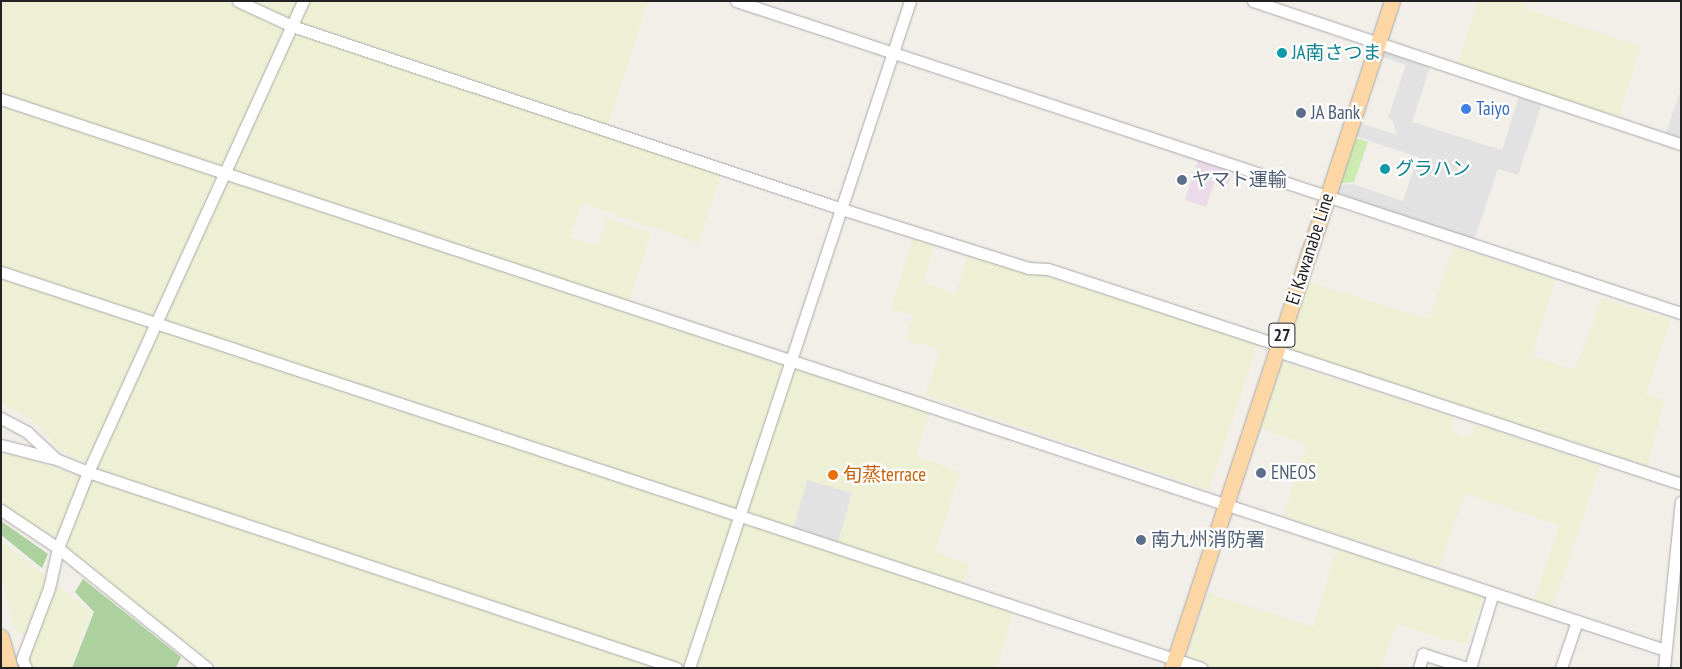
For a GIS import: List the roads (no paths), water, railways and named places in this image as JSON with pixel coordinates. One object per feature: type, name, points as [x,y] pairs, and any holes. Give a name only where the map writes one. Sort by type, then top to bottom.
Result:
[{"type":"main road","name":"Ei Kawanabe Line","points":[[1174,663],[1392,1]]},
{"type":"main road","points":[[1,637],[10,668]]},
{"type":"street","points":[[238,1],[292,26],[1278,348],[1681,484]]},
{"type":"street","points":[[26,668],[22,659],[49,588],[58,548],[88,472],[303,1]]},
{"type":"street","points":[[736,1],[1681,313]]},
{"type":"street","points":[[689,668],[910,1]]},
{"type":"street","points":[[1253,1],[1681,144]]},
{"type":"street","points":[[1,99],[1665,650]]},
{"type":"street","points":[[1,272],[1174,663],[1201,668]]},
{"type":"street","points":[[1,418],[27,432],[56,459]]},
{"type":"street","points":[[1,444],[56,459],[88,472],[676,668]]},
{"type":"street","points":[[1664,668],[1681,502]]},
{"type":"street","points":[[1,510],[58,548],[207,668]]},
{"type":"street","points":[[1419,668],[1423,654],[1468,668],[1493,593]]},
{"type":"street","points":[[1561,668],[1577,620]]},
{"type":"place","name":"JA南さつま","points":[[1282,53]]},
{"type":"place","name":"Taiyo","points":[[1466,109]]},
{"type":"place","name":"JA Bank","points":[[1301,113]]},
{"type":"place","name":"グラハン","points":[[1385,169]]},
{"type":"place","name":"ヤマト運輸","points":[[1182,180]]},
{"type":"place","name":"ENEOS","points":[[1261,473]]},
{"type":"place","name":"旬蒸terrace","points":[[833,475]]},
{"type":"place","name":"南九州消防署","points":[[1141,540]]}]
